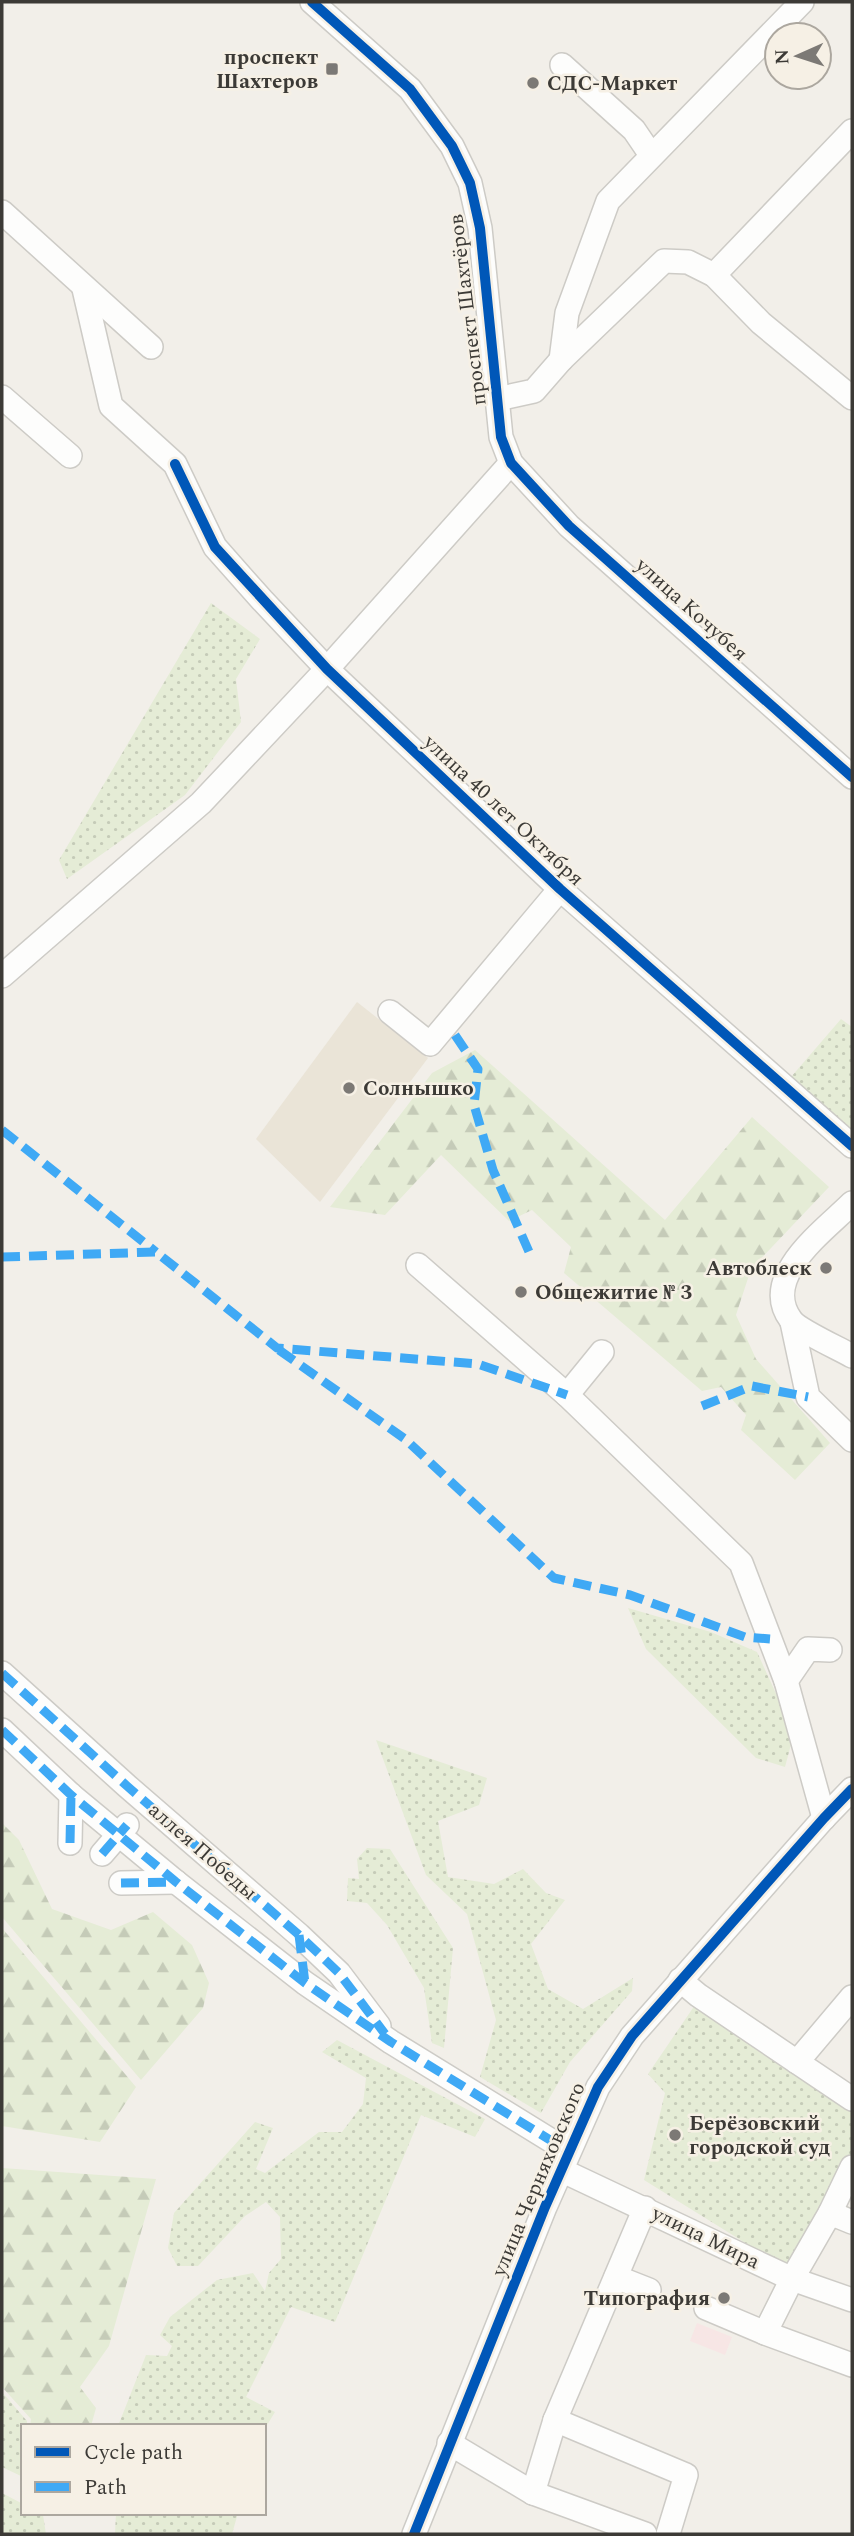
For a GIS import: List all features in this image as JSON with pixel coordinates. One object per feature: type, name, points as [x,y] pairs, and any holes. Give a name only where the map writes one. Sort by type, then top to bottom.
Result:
[{"type":"street","name":"проспект Шахтёров","points":[[312,2],[410,89],[452,146],[470,183],[480,228],[501,437],[511,463]]},
{"type":"street","points":[[561,360],[567,313],[608,201],[802,2]]},
{"type":"street","points":[[562,65],[634,130],[651,155]]},
{"type":"street","points":[[714,275],[852,131]]},
{"type":"street","points":[[2,212],[151,347]]},
{"type":"street","points":[[497,399],[534,391],[561,360],[664,261],[688,262],[714,275],[761,323],[852,398]]},
{"type":"street","name":"улица 40 лет Октября","points":[[84,289],[111,406],[175,464],[215,547],[327,669],[560,889],[852,1146]]},
{"type":"street","points":[[2,397],[70,456]]},
{"type":"street","points":[[2,976],[201,803],[327,669],[511,463]]},
{"type":"street","name":"улица Кочубея","points":[[511,463],[569,526],[852,777]]},
{"type":"street","points":[[390,1012],[430,1044],[560,889]]},
{"type":"street","points":[[852,1203],[796,1259],[787,1272],[781,1299],[792,1322],[808,1397],[852,1440]]},
{"type":"street","points":[[418,1265],[567,1395],[741,1563],[786,1681],[824,1818]]},
{"type":"street","points":[[792,1322],[852,1356]]},
{"type":"street","points":[[567,1395],[602,1352]]},
{"type":"street","points":[[786,1681],[808,1649],[830,1650]]},
{"type":"street","name":"аллея Победы","points":[[2,1673],[299,1935],[339,1973],[391,2042]]},
{"type":"street","name":"улица Мира","points":[[2,1730],[71,1795],[123,1830],[176,1882],[305,1983],[565,2160],[645,2208],[792,2279],[852,2300]]},
{"type":"street","name":"улица Черняховского","points":[[414,2534],[565,2160],[598,2087],[632,2036],[852,1789]]},
{"type":"street","points":[[70,1843],[71,1795]]},
{"type":"street","points":[[103,1854],[123,1830]]},
{"type":"street","points":[[121,1883],[176,1882]]},
{"type":"street","points":[[299,1935],[305,1983]]},
{"type":"street","points":[[680,1980],[852,2099]]},
{"type":"street","points":[[797,2062],[852,1997]]},
{"type":"street","points":[[765,2333],[792,2279],[830,2214],[852,2167]]},
{"type":"street","points":[[533,2493],[555,2420],[645,2208]]},
{"type":"street","points":[[830,2214],[852,2222]]},
{"type":"street","points":[[616,2277],[649,2290]]},
{"type":"street","points":[[706,2308],[852,2365]]},
{"type":"street","points":[[555,2420],[686,2475],[668,2534]]},
{"type":"street","points":[[449,2443],[533,2493],[645,2534]]},
{"type":"shaded area","name":"Солнышко","points":[[357,1002],[428,1058],[320,1202],[256,1139]]},
{"type":"shaded area","points":[[697,2323],[732,2337],[725,2355],[690,2341]]},
{"type":"green space","points":[[211,603],[260,639],[236,679],[241,722],[185,795],[67,879],[59,860]]},
{"type":"green space","points":[[841,1019],[852,1027],[852,1132],[791,1077]]},
{"type":"green space","points":[[475,1050],[665,1220],[752,1117],[829,1187],[751,1269],[736,1315],[756,1359],[830,1443],[795,1480],[741,1430],[746,1415],[721,1387],[702,1391],[564,1273],[571,1247],[532,1210],[509,1221],[441,1155],[385,1215],[330,1207],[432,1073]]},
{"type":"green space","points":[[628,1608],[711,1632],[757,1652],[794,1733],[785,1767],[756,1758],[646,1649]]},
{"type":"green space","points":[[376,1740],[487,1778],[479,1805],[438,1821],[448,1877],[494,1884],[523,1869],[546,1893],[565,1900],[531,1944],[548,1989],[583,2009],[633,1978],[632,1991],[570,2062],[541,2113],[480,2077],[496,2020],[467,1914],[426,1875]]},
{"type":"green space","points":[[2,1823],[19,1840],[52,1909],[111,1930],[153,1912],[192,1945],[209,1983],[203,2008],[141,2080],[2,1917]]},
{"type":"green space","points":[[367,1848],[390,1849],[453,1948],[444,2048],[432,2043],[424,1988],[387,1925],[367,1903],[347,1901],[348,1878],[359,1879],[357,1859]]},
{"type":"green space","points":[[2,1928],[136,2087],[100,2142],[2,2126]]},
{"type":"green space","points":[[697,2002],[852,2105],[852,2153],[825,2211],[789,2270],[644,2180],[665,2093],[648,2074]]},
{"type":"green space","points":[[337,2040],[485,2119],[475,2137],[421,2115],[335,2322],[291,2307],[246,2397],[275,2412],[266,2427],[266,2424],[119,2424],[146,2355],[167,2356],[172,2346],[160,2335],[170,2317],[217,2280],[253,2273],[265,2291],[269,2273],[281,2259],[280,2217],[266,2202],[245,2216],[198,2266],[177,2266],[168,2248],[174,2213],[255,2122],[273,2128],[256,2169],[265,2173],[319,2132],[342,2132],[363,2104],[366,2078],[322,2052]]},
{"type":"green space","points":[[2,2168],[156,2179],[109,2346],[80,2387],[96,2408],[92,2424],[30,2424],[31,2419],[2,2387]]},
{"type":"green space","points":[[2,2392],[27,2424],[21,2424],[21,2476],[2,2467]]},
{"type":"green space","points":[[2,2493],[21,2503],[21,2515],[43,2515],[46,2534],[2,2534]]},
{"type":"green space","points":[[116,2515],[237,2515],[232,2534],[115,2534]]},
{"type":"marked path","points":[[455,1035],[478,1069],[474,1105],[493,1170],[530,1254]]},
{"type":"marked path","points":[[2,1130],[156,1252]]},
{"type":"marked path","points":[[2,1257],[156,1252],[277,1348],[478,1364],[567,1395]]},
{"type":"marked path","points":[[279,1350],[405,1439],[554,1578],[630,1595],[745,1637],[770,1639]]},
{"type":"marked path","points":[[702,1406],[752,1386],[808,1397]]},
{"type":"marked path","points":[[2,1673],[299,1935],[339,1973],[385,2034]]},
{"type":"marked path","points":[[2,1730],[71,1795],[305,1983],[391,2042],[568,2151]]},
{"type":"marked path","points":[[70,1843],[71,1795]]},
{"type":"marked path","points":[[102,1854],[127,1825]]},
{"type":"marked path","points":[[121,1883],[176,1882]]},
{"type":"marked path","points":[[299,1935],[305,1983]]},
{"type":"cycle path","points":[[312,2],[410,89],[452,146],[470,183],[480,228],[501,437],[511,463],[569,526],[852,777]]},
{"type":"cycle path","points":[[175,464],[215,547],[327,669],[560,889],[852,1146]]},
{"type":"cycle path","points":[[414,2534],[545,2207],[598,2087],[632,2036],[852,1789]]},
{"type":"place","name":"проспект Шахтеров","points":[[332,69]]},
{"type":"place","name":"СДС-Маркет","points":[[533,83]]},
{"type":"place","name":"Солнышко","points":[[349,1088]]},
{"type":"place","name":"Автоблеск","points":[[826,1268]]},
{"type":"place","name":"Общежитие № 3","points":[[521,1292]]},
{"type":"place","name":"Берёзовский городской суд","points":[[675,2135]]},
{"type":"place","name":"Типография","points":[[724,2298]]}]
